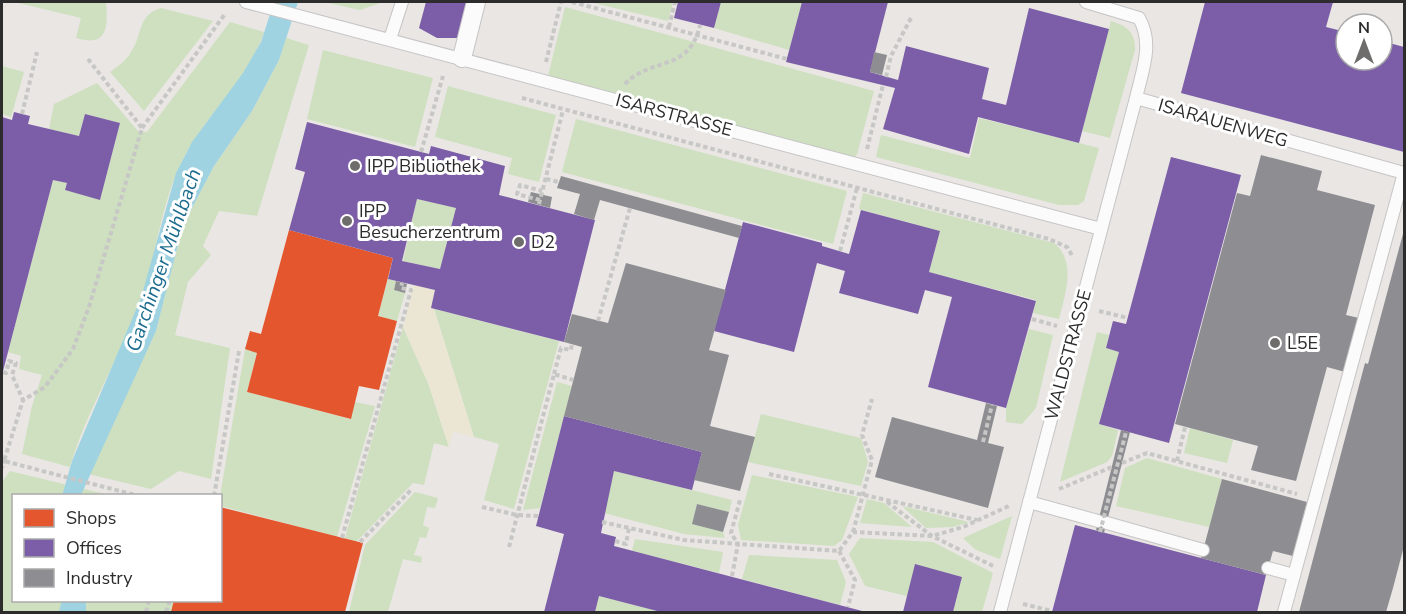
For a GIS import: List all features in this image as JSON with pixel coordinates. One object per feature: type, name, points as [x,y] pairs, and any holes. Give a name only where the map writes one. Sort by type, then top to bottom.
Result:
[{"type":"street","points":[[462,58],[476,2]]},
{"type":"lane","points":[[390,39],[402,2]]},
{"type":"lane","name":"ISARAUENWEG","points":[[1086,2],[1126,12],[1139,18],[1147,32],[1146,51],[1136,98],[1404,173]]},
{"type":"lane","name":"ISARSTRASSE","points":[[252,3],[1101,229]]},
{"type":"lane","name":"WALDSTRASSE","points":[[1000,612],[1136,98]]},
{"type":"lane","points":[[1284,612],[1404,173]]},
{"type":"lane","points":[[1029,502],[1102,525],[1203,550]]},
{"type":"lane","points":[[1268,567],[1294,575]]},
{"type":"path","points":[[544,68],[561,2]]},
{"type":"path","points":[[572,2],[787,59]]},
{"type":"path","points":[[669,27],[675,2]]},
{"type":"path","points":[[2,468],[23,400],[45,387],[73,349],[93,296],[142,128],[225,14]]},
{"type":"path","points":[[886,77],[891,56],[912,16]]},
{"type":"path","points":[[622,86],[632,77],[673,60],[691,49],[700,25]]},
{"type":"path","points":[[22,114],[37,52]]},
{"type":"path","points":[[88,59],[142,128]]},
{"type":"path","points":[[432,72],[454,79]]},
{"type":"path","points":[[421,152],[443,76]]},
{"type":"path","points":[[512,95],[1049,239],[1067,247],[1074,260]]},
{"type":"path","points":[[542,192],[520,185],[518,194],[540,202],[563,110]]},
{"type":"path","points":[[546,178],[559,182]]},
{"type":"path","points":[[598,321],[630,208]]},
{"type":"path","points":[[342,538],[411,290],[401,288],[402,283]]},
{"type":"path","points":[[1096,310],[1128,318]]},
{"type":"path","points":[[1032,319],[1060,327],[1064,317]]},
{"type":"path","points":[[509,546],[561,348],[571,350],[572,344]]},
{"type":"path","points":[[214,494],[239,351]]},
{"type":"path","points":[[3,372],[6,373],[9,360],[16,363],[12,375],[23,400]]},
{"type":"path","points":[[554,374],[573,380]]},
{"type":"path","points":[[839,551],[853,532],[872,460],[862,435],[872,399]]},
{"type":"path","points":[[983,442],[992,405]]},
{"type":"path","points":[[1177,461],[1185,427]]},
{"type":"path","points":[[1102,525],[1126,432]]},
{"type":"path","points":[[1122,463],[1147,453],[1315,499]]},
{"type":"path","points":[[3,461],[135,494]]},
{"type":"path","points":[[1053,491],[1112,467]]},
{"type":"path","points":[[769,474],[978,520]]},
{"type":"path","points":[[360,543],[412,489]]},
{"type":"path","points":[[732,576],[738,544],[732,533],[740,500]]},
{"type":"path","points":[[885,500],[932,536],[973,559],[999,569]]},
{"type":"path","points":[[853,532],[932,536],[978,520],[1010,505]]},
{"type":"path","points":[[482,507],[517,515],[538,516]]},
{"type":"path","points":[[602,522],[684,540],[839,551]]},
{"type":"path","points":[[615,541],[626,544],[629,528]]},
{"type":"path","points":[[839,551],[855,580],[848,607]]},
{"type":"path","points":[[1023,604],[1052,611]]},
{"type":"green space","points":[[14,2],[106,2],[106,27],[104,33],[94,40],[76,38],[81,18]]},
{"type":"green space","points":[[324,2],[383,2],[360,10]]},
{"type":"green space","points":[[590,2],[673,2],[668,21]]},
{"type":"green space","points":[[721,2],[802,2],[789,50],[714,28]]},
{"type":"green space","points":[[565,7],[874,91],[857,154],[854,158],[548,76]]},
{"type":"green space","points":[[161,8],[213,21],[144,111],[110,72],[122,63],[135,46],[148,15]]},
{"type":"green space","points":[[1111,21],[1122,25],[1132,34],[1135,50],[1110,138],[1082,131]]},
{"type":"green space","points":[[230,22],[264,32],[238,82],[203,127],[183,159],[169,193],[141,299],[85,424],[70,467],[22,454],[32,406],[42,375],[19,369],[21,356],[8,352],[53,180],[67,183],[65,190],[100,199],[120,123],[85,114],[79,136],[49,129],[54,104],[97,83],[138,131],[147,132]]},
{"type":"green space","points":[[286,38],[309,45],[257,216],[219,211],[203,246],[211,255],[188,282],[175,335],[230,348],[211,479],[179,471],[151,489],[88,474],[156,331],[183,225],[214,166],[252,111],[279,60]]},
{"type":"green space","points":[[323,50],[433,78],[415,147],[307,119]]},
{"type":"green space","points":[[2,66],[24,72],[11,117],[2,114]]},
{"type":"green space","points":[[448,86],[556,115],[539,182],[508,174],[512,158],[435,137]]},
{"type":"green space","points":[[979,118],[1099,148],[1084,201],[1078,205],[1059,205],[876,157],[881,135],[970,158]]},
{"type":"green space","points":[[576,119],[847,191],[833,244],[562,172]]},
{"type":"green space","points":[[863,193],[1054,243],[1061,250],[1067,269],[1066,289],[1059,319],[1033,313],[1036,300],[929,272],[940,231],[859,209]]},
{"type":"green space","points":[[417,199],[456,208],[440,269],[403,261]]},
{"type":"green space","points":[[388,279],[396,281],[394,290],[405,293],[397,321],[378,316]]},
{"type":"green space","points":[[434,309],[559,341],[514,509],[484,500],[499,444],[474,437]]},
{"type":"green space","points":[[403,327],[428,383],[449,447],[434,443],[424,485],[413,483],[356,542],[345,538]]},
{"type":"green space","points":[[1029,329],[1053,335],[1036,408],[1022,424],[1006,422],[1006,408]]},
{"type":"green space","points":[[1097,332],[1109,335],[1106,348],[1119,352],[1099,424],[1118,430],[1112,456],[1107,462],[1060,482]]},
{"type":"green space","points":[[245,349],[257,353],[247,392],[350,419],[355,402],[375,406],[337,537],[222,506],[220,494]]},
{"type":"green space","points":[[557,382],[572,386],[540,508],[523,510]]},
{"type":"green space","points":[[761,414],[861,438],[868,462],[861,486],[748,462]]},
{"type":"green space","points":[[1190,428],[1233,440],[1227,463],[1184,453]]},
{"type":"green space","points":[[1147,458],[1222,479],[1209,527],[1116,506],[1125,468]]},
{"type":"green space","points":[[10,471],[105,494],[12,494],[12,602],[176,602],[173,612],[2,612],[2,482]]},
{"type":"green space","points":[[614,471],[732,500],[729,512],[697,504],[692,523],[723,532],[725,538],[684,534],[604,513]]},
{"type":"green space","points":[[752,475],[858,497],[842,540],[834,546],[741,540],[738,525]]},
{"type":"green space","points":[[415,492],[438,498],[435,508],[427,507],[423,525],[429,528],[426,538],[420,537],[414,555],[422,557],[421,563],[403,559],[388,612],[349,612],[365,545]]},
{"type":"green space","points":[[867,499],[884,503],[912,527],[860,523]]},
{"type":"green space","points":[[902,506],[969,522],[953,527],[926,528]]},
{"type":"green space","points":[[1012,516],[1000,559],[976,550],[963,538]]},
{"type":"green space","points":[[860,538],[933,542],[993,573],[982,612],[953,612],[962,577],[916,565],[907,596],[865,586],[849,554]]},
{"type":"green space","points":[[635,539],[723,552],[719,573],[632,551]]},
{"type":"green space","points":[[749,555],[837,560],[846,582],[840,605],[742,579]]},
{"type":"green space","points":[[599,596],[661,612],[595,612]]},
{"type":"sand","points":[[413,285],[435,290],[434,309],[474,437],[453,432],[449,447],[428,383],[403,327]]},
{"type":"water","name":"Garchinger Mühlbach","points":[[274,2],[298,2],[279,60],[252,111],[214,166],[183,225],[156,331],[81,494],[63,494],[72,461],[141,298],[176,173],[192,142],[243,73],[261,42]]},
{"type":"water","points":[[62,602],[86,602],[86,612],[59,612]]},
{"type":"building: Shops","points":[[289,230],[393,258],[378,316],[397,321],[379,390],[359,386],[351,419],[247,392],[257,353],[245,349],[250,331],[261,334]]},
{"type":"building: Shops","points":[[222,508],[363,543],[345,612],[171,612],[174,602],[222,602]]},
{"type":"building: Offices","points":[[426,2],[468,2],[458,38],[437,38],[419,28]]},
{"type":"building: Offices","points":[[678,2],[721,2],[714,28],[674,18]]},
{"type":"building: Offices","points":[[802,2],[888,2],[870,72],[898,80],[906,46],[989,68],[982,99],[1006,105],[1029,8],[1109,29],[1079,143],[978,117],[969,154],[883,129],[895,88],[786,62]]},
{"type":"building: Offices","points":[[1205,2],[1333,2],[1326,27],[1334,29],[1334,72],[1394,72],[1394,44],[1404,47],[1404,152],[1181,93]]},
{"type":"building: Offices","points":[[14,112],[30,116],[28,124],[79,136],[85,114],[120,123],[100,200],[65,190],[67,183],[53,180],[2,375],[2,117],[12,120]]},
{"type":"building: Offices","name":"D2","points":[[307,122],[429,154],[431,146],[505,166],[499,195],[595,220],[564,342],[431,308],[435,290],[388,279],[393,258],[289,230],[305,172],[295,169]],"holes":[[[417,199],[456,208],[440,269],[402,261]]]},
{"type":"building: Offices","points":[[1171,157],[1241,175],[1169,443],[1099,424],[1119,352],[1106,348],[1113,321],[1126,324]]},
{"type":"building: Offices","points":[[861,210],[940,231],[929,272],[1036,301],[1006,408],[928,387],[952,297],[925,290],[918,314],[839,293],[845,271],[817,263],[794,352],[714,331],[743,222],[822,243],[822,246],[849,254]]},
{"type":"building: Offices","points":[[564,416],[702,452],[692,490],[614,471],[601,533],[616,537],[614,546],[866,612],[661,612],[599,596],[595,612],[544,612],[564,534],[536,526]]},
{"type":"building: Offices","points":[[1075,525],[1266,575],[1257,612],[1052,612]]},
{"type":"building: Offices","points":[[915,564],[962,577],[953,612],[903,612]]},
{"type":"building: Industry","points":[[874,52],[887,55],[882,75],[870,72]]},
{"type":"building: Industry","name":"L5E","points":[[1261,155],[1322,171],[1317,190],[1375,205],[1346,315],[1359,318],[1345,372],[1327,367],[1296,481],[1251,470],[1258,446],[1175,424],[1237,193],[1250,196]]},
{"type":"building: Industry","points":[[561,176],[742,226],[739,238],[600,200],[594,220],[574,214],[580,194],[557,188]]},
{"type":"building: Industry","points":[[531,192],[552,197],[550,208],[528,202]]},
{"type":"building: Industry","points":[[1404,230],[1404,546],[1393,588],[1386,612],[1299,612],[1365,363],[1368,364]]},
{"type":"building: Industry","points":[[626,263],[726,290],[709,350],[729,355],[710,426],[755,437],[740,491],[694,480],[702,452],[564,416],[582,347],[564,342],[572,314],[608,323]]},
{"type":"building: Industry","points":[[396,281],[407,284],[405,293],[394,290]]},
{"type":"building: Industry","points":[[986,403],[997,406],[988,443],[1004,447],[988,508],[875,477],[892,417],[977,440]]},
{"type":"building: Industry","points":[[1121,430],[1130,432],[1104,533],[1096,530]]},
{"type":"building: Industry","points":[[1222,479],[1307,502],[1293,556],[1273,551],[1266,575],[1201,558]]},
{"type":"building: Industry","points":[[697,504],[729,512],[723,532],[692,524]]},
{"type":"place","name":"IPP Bibliothek","points":[[355,166]]},
{"type":"place","name":"IPP Besucherzentrum","points":[[347,221]]},
{"type":"place","name":"D2","points":[[519,242]]},
{"type":"place","name":"L5E","points":[[1275,343]]}]
